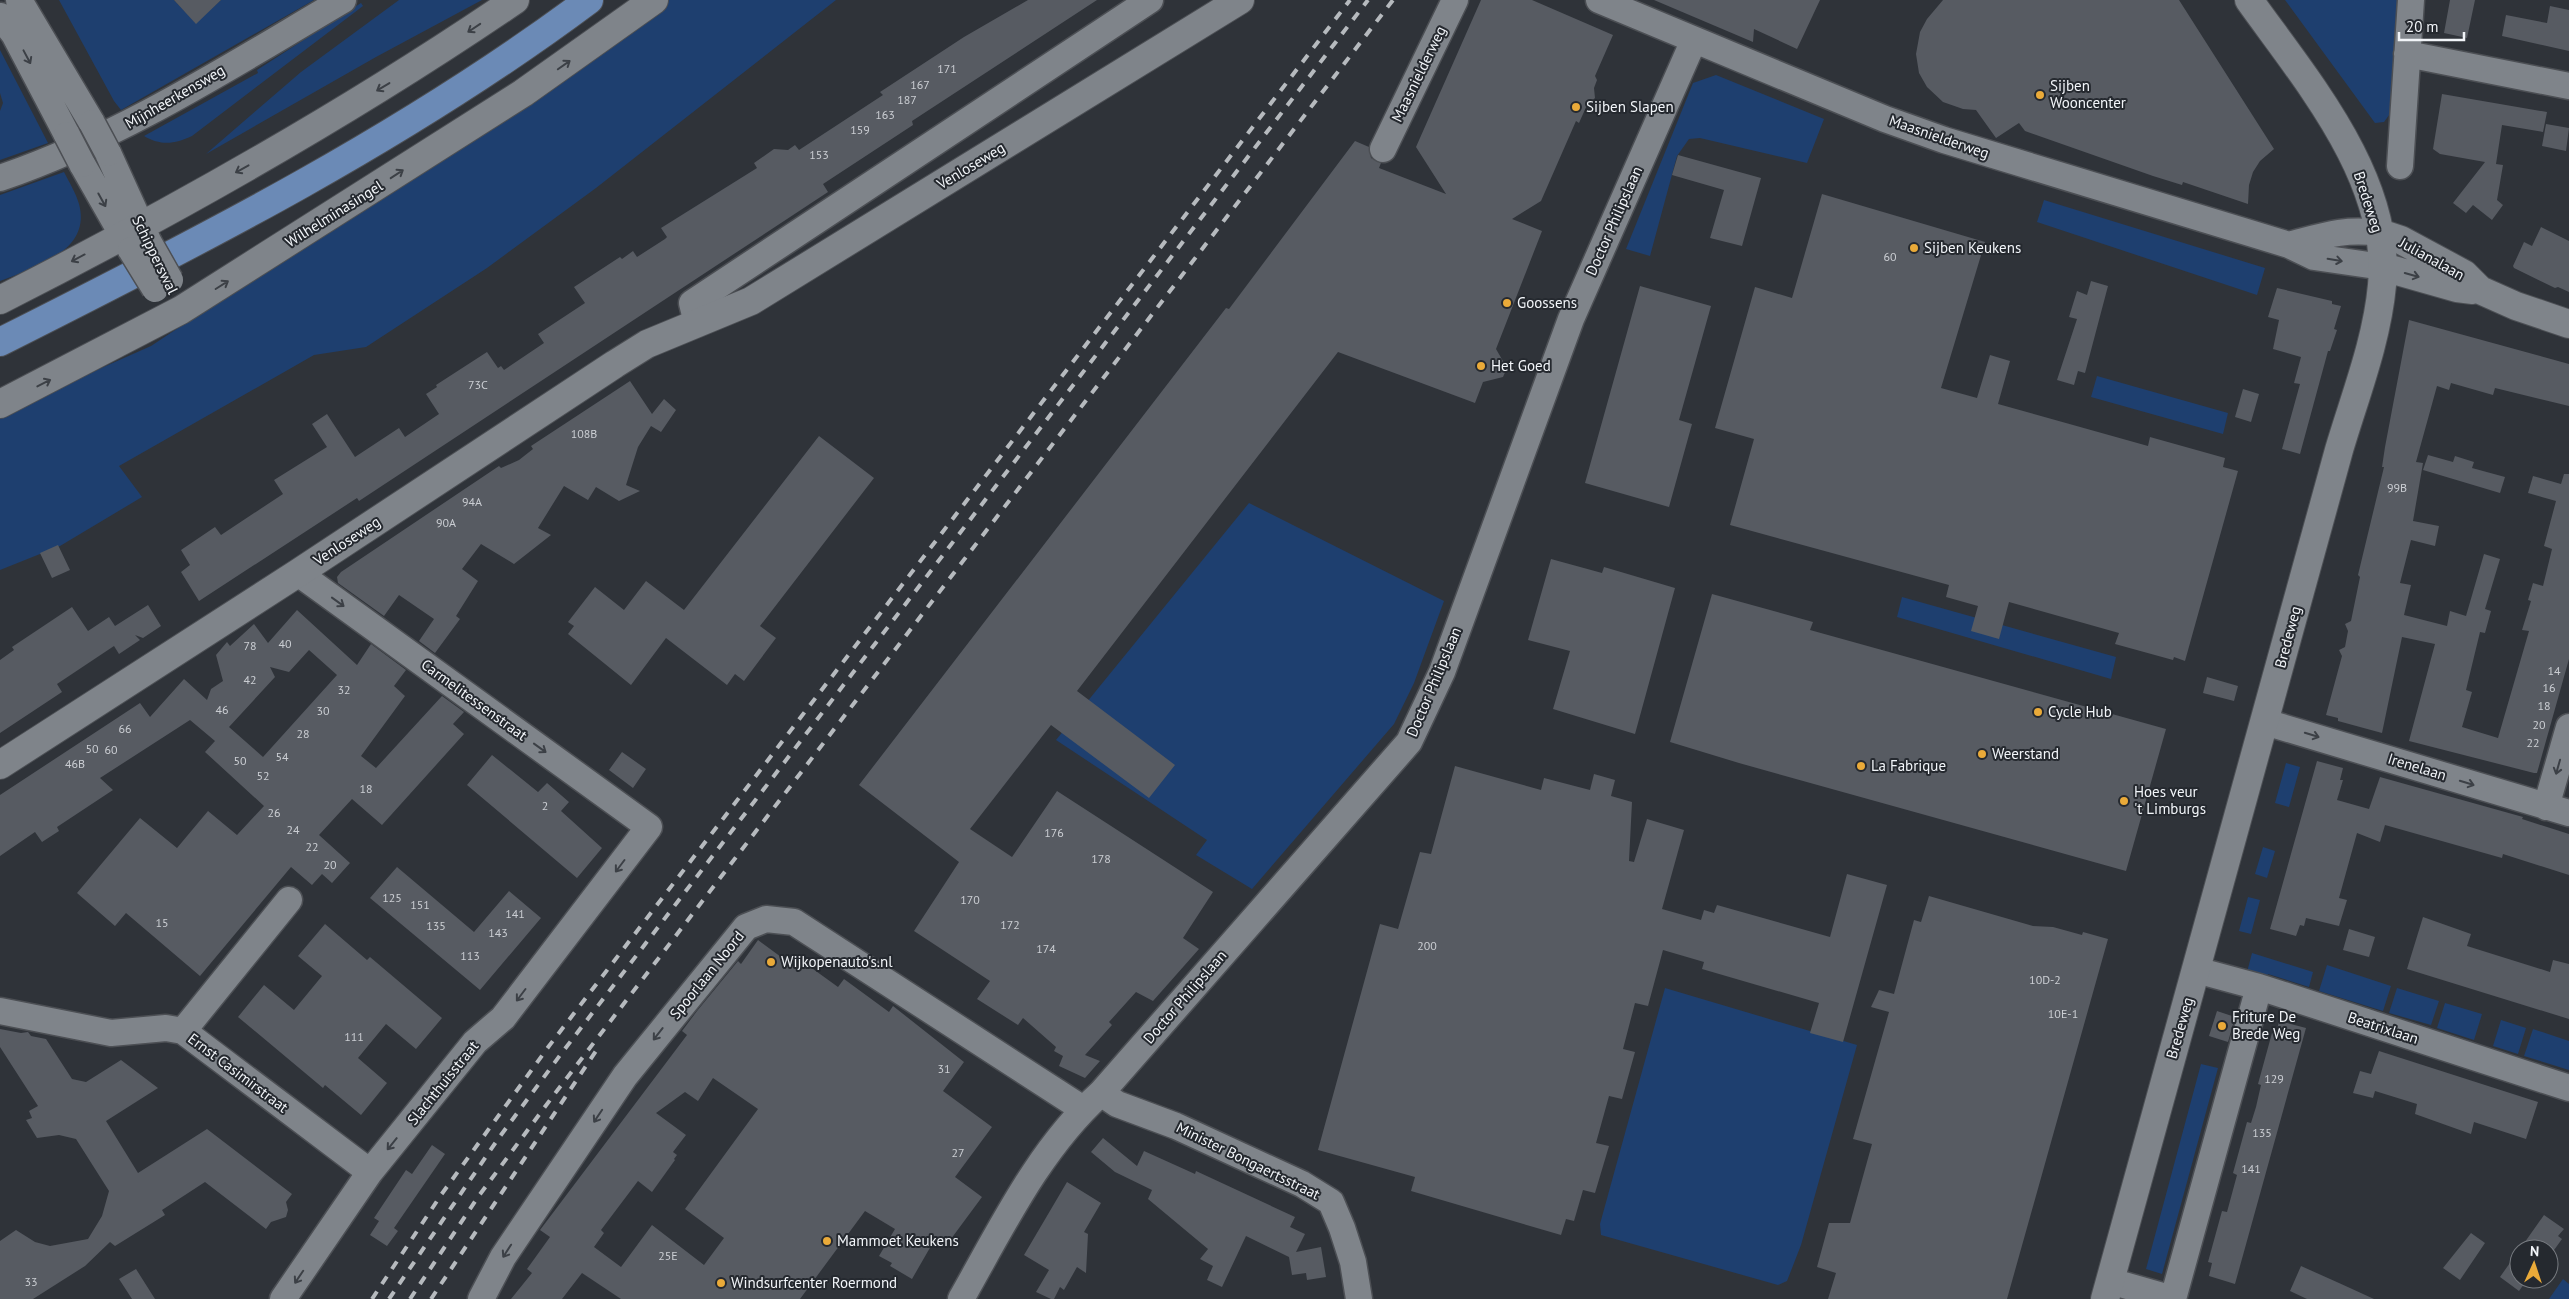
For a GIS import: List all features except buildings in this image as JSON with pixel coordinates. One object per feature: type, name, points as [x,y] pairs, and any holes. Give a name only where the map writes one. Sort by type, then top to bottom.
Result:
[{"type":"main road","points":[[0,342],[188,248],[275,200],[414,118],[589,0]]},
{"type":"street","name":"Schipperswal","points":[[19,0],[108,153],[135,238]]},
{"type":"street","name":"Mijnheerkensweg","points":[[0,178],[39,165],[111,133],[343,0]]},
{"type":"street","points":[[0,300],[135,238],[424,62],[515,0]]},
{"type":"street","name":"Wilhelminasingel","points":[[0,404],[181,310],[524,93],[654,0]]},
{"type":"street","points":[[697,323],[692,303],[1150,0]]},
{"type":"street","name":"Venloseweg","points":[[0,765],[298,573],[647,344],[751,301],[1240,0]]},
{"type":"street","name":"Maasnielderweg","points":[[1383,148],[1455,0]]},
{"type":"street","name":"Maasnielderweg","points":[[1598,0],[1885,118],[1944,140],[2289,246],[2314,257],[2383,267]]},
{"type":"street","name":"Bredeweg","points":[[2107,1290],[2339,450],[2362,376],[2378,309],[2383,267],[2380,232],[2372,205],[2340,128],[2249,0]]},
{"type":"street","points":[[2400,166],[2411,0]]},
{"type":"street","name":"Schipperswal","points":[[0,16],[14,34],[82,164],[135,238],[163,285],[181,310]]},
{"type":"street","name":"Doctor Philipslaan","points":[[961,1299],[1042,1159],[1409,742],[1442,672],[1571,319],[1694,40]]},
{"type":"street","points":[[2407,54],[2569,86]]},
{"type":"street","points":[[2289,246],[2337,232],[2356,230],[2380,232]]},
{"type":"street","name":"Julianalaan","points":[[2380,232],[2401,240],[2464,274],[2480,290]]},
{"type":"street","name":"Julianalaan","points":[[2383,267],[2457,288],[2480,290],[2516,306],[2569,324]]},
{"type":"street","name":"Carmelitessenstraat","points":[[298,573],[649,827]]},
{"type":"street","name":"Irenelaan","points":[[2265,722],[2558,810]]},
{"type":"street","points":[[2558,810],[2569,727]]},
{"type":"street","name":"Slachthuisstraat","points":[[284,1299],[370,1172],[475,1042],[503,1018],[649,827]]},
{"type":"street","points":[[183,1032],[289,900]]},
{"type":"street","name":"Spoorlaan Noord","points":[[481,1299],[503,1256],[625,1076],[746,927],[766,919],[794,922],[1092,1101]]},
{"type":"street","name":"Beatrixlaan","points":[[2196,970],[2259,987],[2569,1088]]},
{"type":"street","points":[[2107,1290],[2173,1299],[2259,987]]},
{"type":"street","name":"Ernst Casimirstraat","points":[[0,1011],[111,1033],[166,1028],[183,1032],[370,1172]]},
{"type":"street","name":"Minister Bongaertsstraat","points":[[1092,1101],[1117,1104],[1176,1126],[1302,1184],[1331,1202],[1353,1262],[1359,1299]]},
{"type":"shaded area","points":[[59,0],[174,0],[196,23],[221,0],[314,0],[121,110],[114,101]]},
{"type":"shaded area","points":[[399,0],[482,0],[376,57],[206,154],[301,72]]},
{"type":"shaded area","points":[[669,0],[836,0],[596,188],[487,268],[366,347],[314,355],[119,466],[142,497],[60,546],[0,570],[0,413],[151,346],[632,28]]},
{"type":"shaded area","points":[[2285,0],[2402,0],[2392,111],[2384,122],[2375,123]]},
{"type":"shaded area","points":[[361,3],[363,6],[192,136],[180,141],[162,143],[144,136],[258,73],[257,70]]},
{"type":"shaded area","points":[[0,50],[48,143],[0,160],[0,111],[3,103],[0,93]]},
{"type":"shaded area","points":[[1716,75],[1824,119],[1807,163],[1700,138],[1689,139],[1677,156],[1650,256],[1626,249],[1693,83]]},
{"type":"shaded area","points":[[64,172],[79,204],[81,221],[77,234],[57,256],[43,264],[0,281],[0,195]]},
{"type":"shaded area","points":[[2044,200],[2265,268],[2257,295],[2037,222]]},
{"type":"shaded area","points":[[2097,376],[2228,413],[2223,434],[2091,397]]},
{"type":"shaded area","points":[[1249,503],[1444,601],[1414,683],[1394,724],[1252,889],[1196,855],[1207,840],[1056,740]]},
{"type":"shaded area","points":[[1902,597],[2116,657],[2111,679],[1897,617]]},
{"type":"shaded area","points":[[2286,763],[2300,767],[2289,807],[2275,803]]},
{"type":"shaded area","points":[[2263,847],[2275,851],[2267,878],[2255,874]]},
{"type":"shaded area","points":[[2248,897],[2260,900],[2251,934],[2239,931]]},
{"type":"shaded area","points":[[2252,953],[2313,972],[2309,987],[2268,974],[2266,981],[2246,976]]},
{"type":"shaded area","points":[[2327,965],[2391,986],[2383,1011],[2319,991]]},
{"type":"shaded area","points":[[1665,988],[1857,1045],[1801,1245],[1787,1281],[1778,1285],[1601,1235],[1600,1224]]},
{"type":"shaded area","points":[[2397,988],[2439,1001],[2431,1025],[2389,1013]]},
{"type":"shaded area","points":[[2445,1003],[2482,1014],[2474,1040],[2437,1028]]},
{"type":"shaded area","points":[[2501,1020],[2526,1028],[2518,1054],[2493,1046]]},
{"type":"shaded area","points":[[2533,1029],[2569,1041],[2569,1070],[2524,1056]]},
{"type":"shaded area","points":[[2201,1064],[2218,1068],[2162,1274],[2146,1269]]},
{"type":"shaded area","points":[[2563,1279],[2569,1284],[2569,1299],[2549,1299],[2556,1289],[2559,1289],[2559,1285]]},
{"type":"railway","points":[[372,1299],[441,1195],[549,1046],[1350,0]]},
{"type":"railway","points":[[389,1299],[498,1139],[561,1054],[1368,0]]},
{"type":"railway","points":[[410,1299],[478,1197],[553,1096],[1393,0]]},
{"type":"railway","points":[[431,1299],[596,1051]]},
{"type":"place","name":"Sijben Wooncenter","points":[[2040,95]]},
{"type":"place","name":"Sijben Slapen","points":[[1576,107]]},
{"type":"place","name":"Sijben Keukens","points":[[1914,248]]},
{"type":"place","name":"Goossens","points":[[1507,303]]},
{"type":"place","name":"Het Goed","points":[[1481,366]]},
{"type":"place","name":"Cycle Hub","points":[[2038,712]]},
{"type":"place","name":"Weerstand","points":[[1982,754]]},
{"type":"place","name":"La Fabrique","points":[[1861,766]]},
{"type":"place","name":"Hoes veur 't Limburgs","points":[[2124,801]]},
{"type":"place","name":"Wijkopenauto's.nl","points":[[771,962]]},
{"type":"place","name":"Friture De Brede Weg","points":[[2222,1026]]},
{"type":"place","name":"Mammoet Keukens","points":[[827,1241]]},
{"type":"place","name":"Windsurfcenter Roermond","points":[[721,1283]]}]
